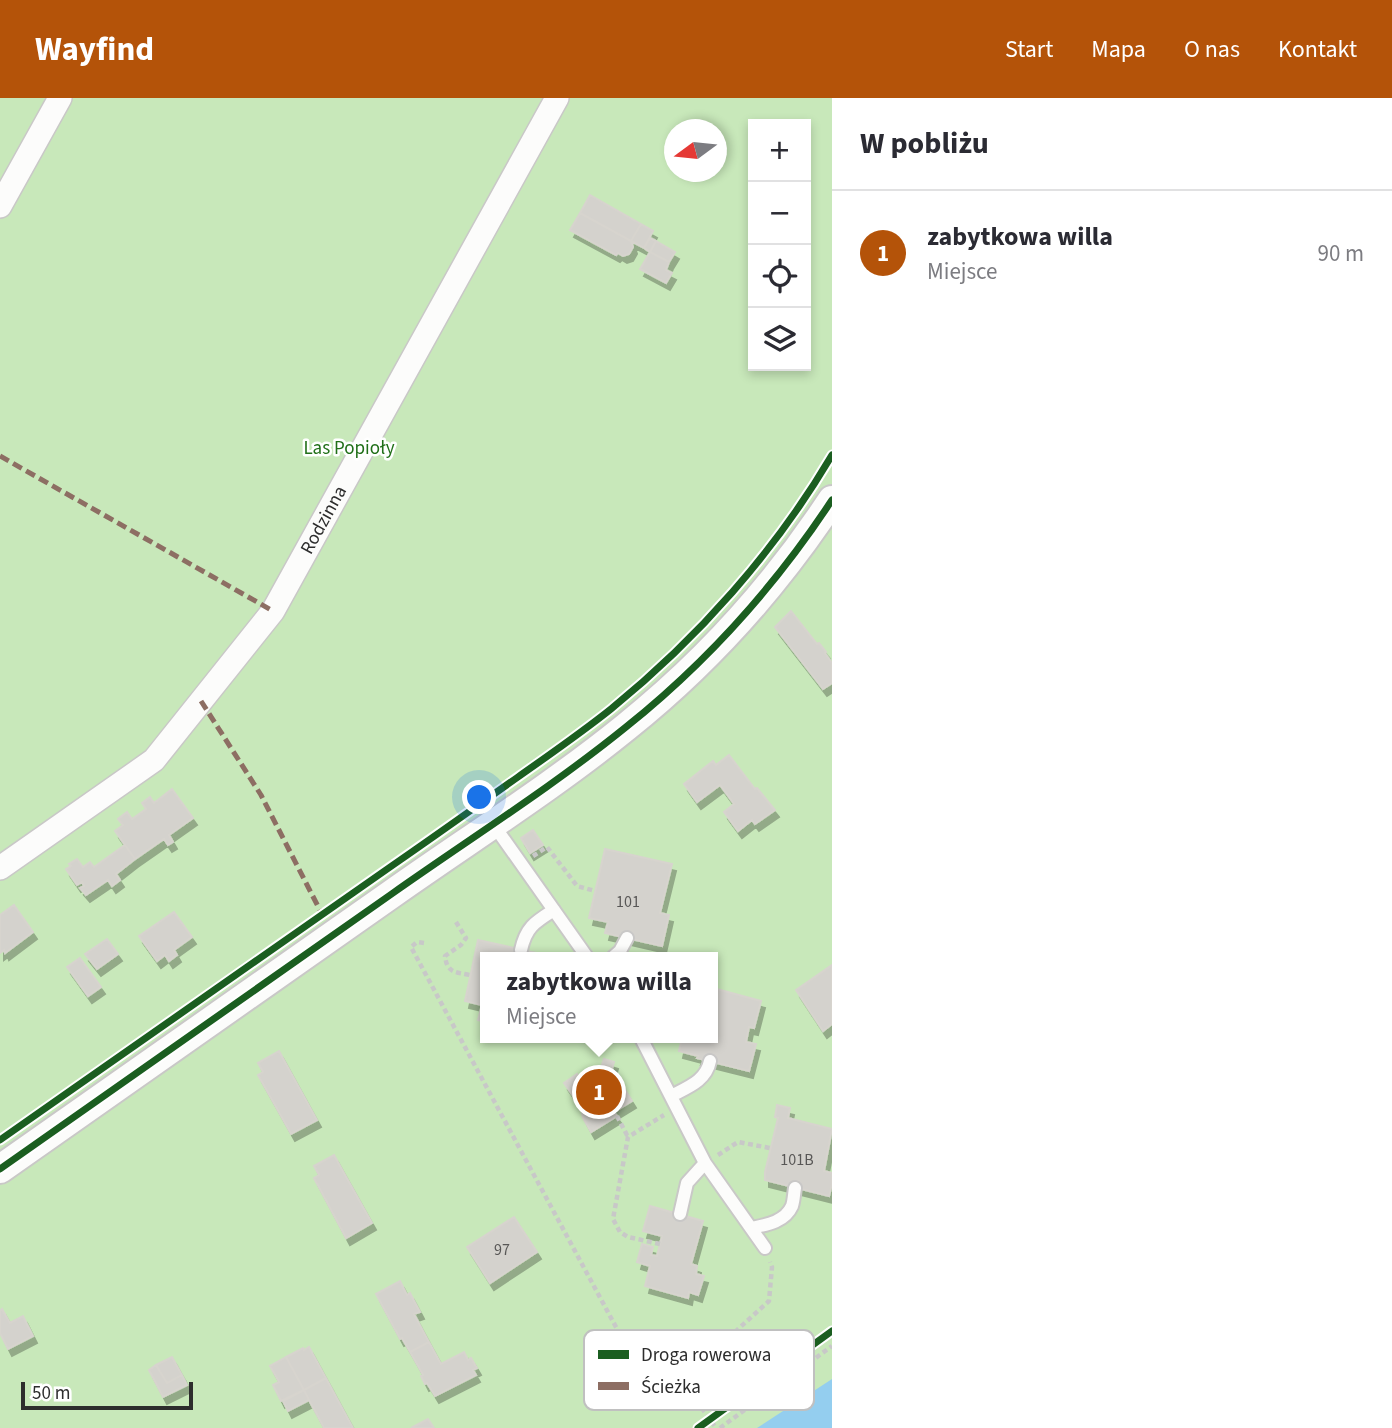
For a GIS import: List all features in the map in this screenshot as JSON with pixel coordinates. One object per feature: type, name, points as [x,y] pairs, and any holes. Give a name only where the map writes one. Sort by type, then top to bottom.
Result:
[{"type":"street","points":[[0,206],[60,98]]},
{"type":"street","name":"Rodzinna","points":[[0,868],[154,760],[273,611],[556,98]]},
{"type":"street","points":[[0,1169],[493,824],[627,726],[686,674],[736,622],[780,572],[832,500]]},
{"type":"lane","points":[[493,824],[583,952]]},
{"type":"lane","points":[[521,950],[531,925],[554,910]]},
{"type":"lane","points":[[619,952],[627,937]]},
{"type":"lane","points":[[644,1043],[705,1163],[765,1248]]},
{"type":"lane","points":[[674,1101],[706,1075],[710,1061]]},
{"type":"lane","points":[[680,1214],[687,1182],[705,1163]]},
{"type":"lane","points":[[751,1228],[784,1217],[792,1207],[795,1188]]},
{"type":"path","points":[[520,863],[547,847],[577,886],[595,891]]},
{"type":"path","points":[[456,922],[466,938],[445,956],[446,965],[452,971],[470,975]]},
{"type":"path","points":[[424,943],[417,942],[411,947],[618,1330]]},
{"type":"path","points":[[628,1137],[674,1101]]},
{"type":"path","points":[[617,1116],[628,1137],[613,1219],[620,1233],[660,1244]]},
{"type":"path","points":[[705,1163],[738,1142],[770,1148]]},
{"type":"path","points":[[736,1330],[769,1300],[772,1267],[765,1248]]},
{"type":"path","points":[[814,1359],[832,1346]]},
{"type":"path","points":[[700,1410],[707,1421],[718,1428],[743,1410]]},
{"type":"path","points":[[707,1421],[720,1411]]},
{"type":"green space","name":"Las Popioły","points":[[0,98],[832,98],[832,1428],[0,1428]]},
{"type":"water","points":[[832,1379],[832,1428],[757,1428],[785,1410],[814,1410],[814,1391]]},
{"type":"building","points":[[590,195],[641,224],[631,241],[580,213]]},
{"type":"building","points":[[580,213],[631,241],[633,247],[629,254],[616,255],[570,230]]},
{"type":"building","points":[[641,224],[653,231],[644,248],[631,241]]},
{"type":"building","points":[[650,238],[656,241],[650,252],[644,248]]},
{"type":"building","points":[[656,241],[675,252],[669,262],[650,252]]},
{"type":"building","points":[[650,252],[669,262],[666,270],[672,273],[666,283],[640,269]]},
{"type":"building","points":[[791,611],[817,644],[819,643],[832,663],[832,683],[823,689],[775,627]]},
{"type":"building","points":[[729,755],[775,810],[755,824],[752,820],[738,831],[724,812],[734,804],[720,785],[697,802],[684,784],[713,761],[716,765]]},
{"type":"building","points":[[172,789],[193,818],[169,835],[173,842],[168,845],[164,839],[135,859],[115,831],[123,825],[118,819],[127,812],[132,819],[146,809],[142,803],[150,797],[154,803]]},
{"type":"building","points":[[533,830],[543,845],[530,853],[521,838]]},
{"type":"building","points":[[125,845],[135,859],[116,874],[120,880],[112,886],[108,880],[86,895],[80,888],[84,886],[82,882],[77,885],[66,869],[77,859],[83,867],[90,862],[94,867]]},
{"type":"building","points":[[605,849],[672,864],[660,913],[669,915],[662,946],[605,933],[608,922],[589,918]]},
{"type":"building","points":[[14,905],[33,932],[5,953],[4,950],[0,953],[0,915]]},
{"type":"building","points":[[174,912],[192,937],[174,950],[177,955],[169,961],[165,955],[157,961],[139,936]]},
{"type":"building","points":[[107,939],[118,954],[97,969],[85,954]]},
{"type":"building","points":[[478,940],[532,952],[480,952],[480,1005],[465,1001]]},
{"type":"building","points":[[80,958],[101,987],[88,996],[67,967]]},
{"type":"building","points":[[832,965],[832,1024],[823,1031],[796,990]]},
{"type":"building","points":[[718,989],[761,1001],[754,1028],[749,1027],[746,1042],[756,1044],[749,1071],[679,1051],[681,1043],[718,1043]]},
{"type":"building","points":[[279,1051],[317,1120],[291,1134],[258,1075],[263,1072],[258,1063]]},
{"type":"building","points":[[604,1059],[614,1062],[612,1069],[632,1101],[614,1112],[617,1116],[591,1132],[583,1118],[581,1107],[564,1083],[577,1074],[580,1080],[593,1071],[595,1074]]},
{"type":"building","points":[[777,1105],[790,1108],[788,1118],[832,1129],[824,1171],[832,1173],[829,1196],[765,1180],[778,1118],[775,1117]]},
{"type":"building","points":[[334,1155],[372,1223],[346,1238],[314,1178],[319,1175],[314,1166]]},
{"type":"building","points":[[650,1206],[703,1221],[691,1264],[697,1266],[696,1274],[704,1276],[698,1295],[689,1292],[688,1298],[645,1286],[650,1266],[637,1262],[642,1244],[653,1247],[651,1255],[657,1256],[662,1236],[643,1231]]},
{"type":"building","points":[[514,1217],[537,1252],[490,1283],[467,1247]]},
{"type":"building","points":[[400,1281],[420,1312],[414,1314],[429,1342],[410,1352],[376,1294]]},
{"type":"building","points":[[2,1309],[10,1323],[23,1316],[33,1336],[8,1349],[0,1333]]},
{"type":"building","points":[[429,1342],[441,1364],[464,1352],[477,1368],[473,1370],[476,1375],[435,1396],[427,1383],[425,1384],[410,1352]]},
{"type":"building","points":[[309,1347],[326,1378],[304,1390],[286,1357]]},
{"type":"building","points":[[172,1357],[182,1375],[167,1383],[156,1365]]},
{"type":"building","points":[[286,1357],[304,1390],[281,1401],[273,1385],[279,1382],[270,1366]]},
{"type":"building","points":[[156,1365],[167,1383],[182,1375],[187,1385],[163,1397],[149,1370]]},
{"type":"building","points":[[326,1378],[353,1428],[324,1428],[304,1390]]},
{"type":"building","points":[[304,1390],[309,1400],[288,1411],[283,1401]]},
{"type":"building","points":[[428,1419],[434,1428],[411,1428]]},
{"type":"marked path","points":[[0,456],[273,611]]},
{"type":"marked path","points":[[201,701],[261,795],[325,920]]},
{"type":"cycle path","points":[[0,1140],[456,821],[611,709],[674,653],[760,560],[786,526],[832,455]]},
{"type":"cycle path","points":[[0,1169],[540,791],[626,727],[684,676],[738,621],[787,562],[832,500]]},
{"type":"cycle path","points":[[814,1344],[832,1331]]},
{"type":"cycle path","points":[[698,1428],[723,1410]]},
{"type":"place","name":"zabytkowa willa","points":[[599,1092]]}]
